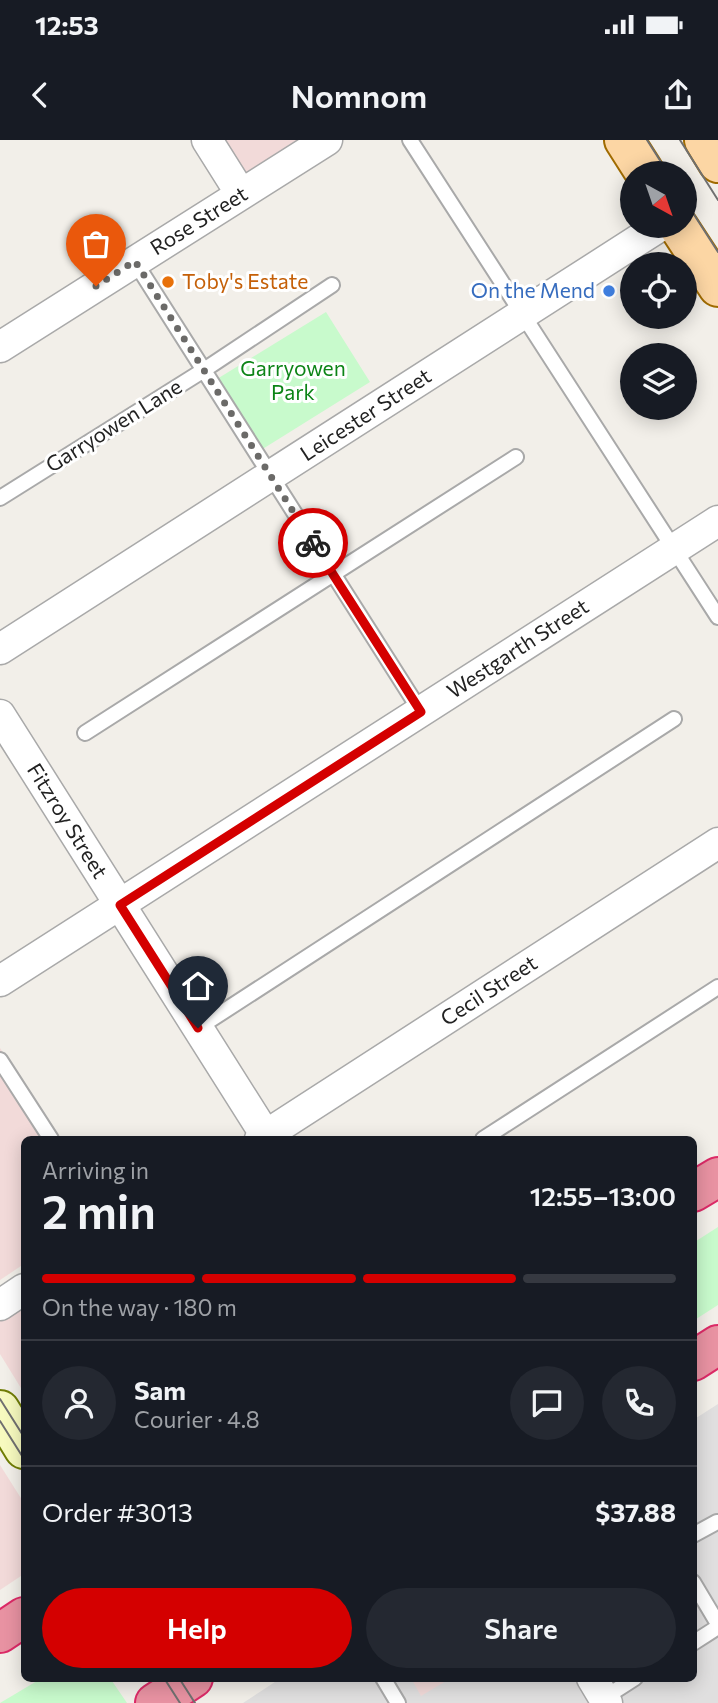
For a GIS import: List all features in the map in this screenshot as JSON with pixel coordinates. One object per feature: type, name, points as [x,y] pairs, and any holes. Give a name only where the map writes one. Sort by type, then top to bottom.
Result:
[{"type":"highway","points":[[697,1190],[718,1177]]},
{"type":"highway","points":[[697,1358],[718,1345]]},
{"type":"highway","points":[[0,1633],[21,1620]]},
{"type":"main road","points":[[624,140],[637,161]]},
{"type":"main road","points":[[704,140],[718,163]]},
{"type":"main road","points":[[686,238],[718,287]]},
{"type":"street","points":[[207,140],[241,194]]},
{"type":"street","name":"Rose Street","points":[[0,347],[327,140]]},
{"type":"street","name":"Leicester Street","points":[[0,649],[641,238]]},
{"type":"street","name":"Westgarth Street","points":[[0,981],[718,520]]},
{"type":"street","name":"Fitzroy Street","points":[[0,715],[198,1028],[263,1136]]},
{"type":"street","name":"Cecil Street","points":[[267,1136],[718,843]]},
{"type":"street","points":[[0,1305],[21,1291]]},
{"type":"street","points":[[0,1410],[21,1444]]},
{"type":"lane","points":[[410,140],[718,617]]},
{"type":"lane","points":[[135,261],[421,712]]},
{"type":"lane","name":"Garryowen Lane","points":[[0,498],[204,370],[332,285]]},
{"type":"lane","points":[[85,733],[516,457]]},
{"type":"lane","points":[[198,1028],[674,719]]},
{"type":"lane","points":[[488,1136],[718,987]]},
{"type":"lane","points":[[0,1060],[49,1136]]},
{"type":"lane","points":[[697,1533],[717,1522]]},
{"type":"lane","points":[[697,1589],[718,1626],[697,1640]]},
{"type":"lane","points":[[385,1682],[398,1703]]},
{"type":"lane","points":[[601,1693],[626,1682]]},
{"type":"shaded area","points":[[224,140],[310,140],[250,179]]},
{"type":"shaded area","points":[[0,1048],[57,1136],[21,1136],[21,1266],[0,1280]]},
{"type":"shaded area","points":[[21,1301],[21,1388],[0,1354],[0,1315]]},
{"type":"shaded area","points":[[718,1404],[718,1703],[243,1703],[275,1682],[697,1682],[697,1417]]},
{"type":"shaded area","points":[[0,1465],[21,1498],[21,1576],[0,1590]]},
{"type":"shaded area","points":[[413,1682],[444,1682],[421,1696]]},
{"type":"green space","name":"Garryowen Park","points":[[326,312],[370,382],[261,450],[217,379]]},
{"type":"green space","points":[[718,1227],[718,1305],[697,1318],[697,1240]]},
{"type":"green space","points":[[35,1682],[113,1682],[127,1703],[0,1703]]},
{"type":"tram line","points":[[647,140],[660,161]]},
{"type":"tram line","points":[[680,140],[718,200]]},
{"type":"tram line","points":[[697,219],[718,252]]},
{"type":"tram line","points":[[0,1399],[21,1432]]},
{"type":"tram line","points":[[0,1421],[21,1454]]},
{"type":"tram line","points":[[167,1682],[180,1703]]},
{"type":"tram line","points":[[182,1682],[195,1703]]},
{"type":"way so far","points":[[96,286],[135,261],[313,543]]},
{"type":"place","name":"Toby's Estate","points":[[168,282]]},
{"type":"place","name":"On the Mend","points":[[609,291]]},
{"type":"route","points":[[198,1028],[120,905],[421,712],[313,543]]}]
